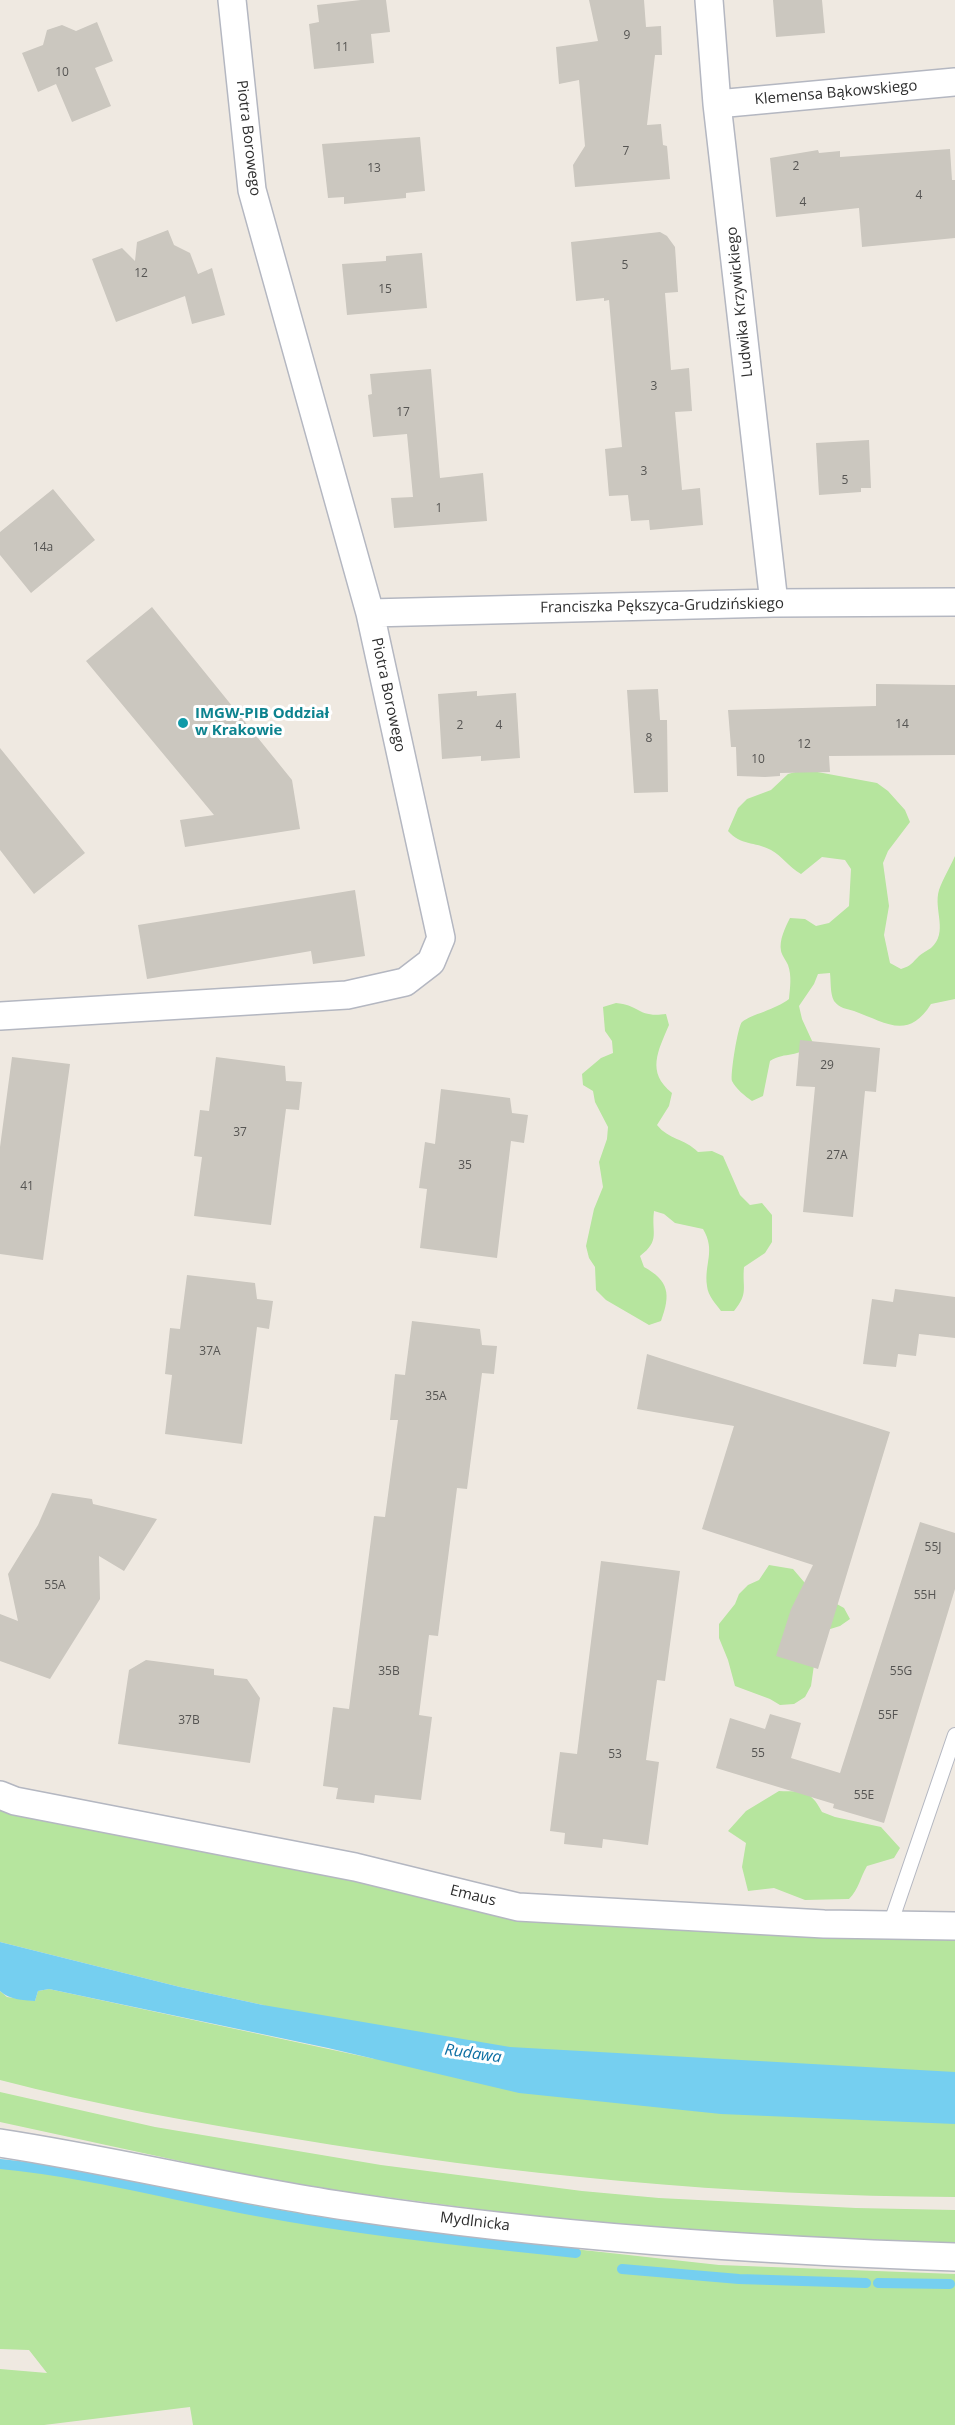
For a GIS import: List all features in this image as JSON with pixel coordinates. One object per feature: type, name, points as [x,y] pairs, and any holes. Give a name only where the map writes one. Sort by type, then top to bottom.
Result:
[{"type":"street","name":"Piotra Borowego","points":[[0,1016],[348,995],[405,982],[431,962],[441,938],[370,613],[252,190],[232,0]]},
{"type":"street","name":"Ludwika Krzywickiego","points":[[709,0],[717,104],[774,603]]},
{"type":"street","name":"Klemensa Bąkowskiego","points":[[717,104],[955,82]]},
{"type":"street","name":"Franciszka Pększyca-Grudzińskiego","points":[[370,613],[774,603],[955,602]]},
{"type":"street","name":"Emaus","points":[[0,1795],[15,1801],[355,1868],[518,1907],[824,1924],[955,1926]]},
{"type":"street","name":"Mydlnicka","points":[[0,2143],[287,2197],[488,2224],[733,2248],[955,2257]]},
{"type":"lane","points":[[890,1925],[955,1735]]},
{"type":"green space","points":[[812,771],[877,783],[888,791],[905,810],[910,822],[888,851],[883,863],[889,906],[884,935],[890,963],[901,969],[911,964],[936,942],[940,928],[939,890],[955,856],[955,999],[931,1004],[914,1022],[895,1026],[838,1005],[832,995],[830,973],[818,974],[799,1006],[813,1043],[802,1051],[770,1061],[763,1096],[752,1101],[738,1090],[732,1081],[740,1025],[789,999],[790,973],[782,953],[781,943],[790,918],[805,919],[816,926],[829,923],[849,906],[851,869],[845,860],[822,857],[801,874],[771,850],[738,839],[728,831],[738,808],[747,799],[771,790],[788,774]]},
{"type":"green space","points":[[616,1003],[630,1006],[644,1013],[666,1014],[669,1025],[658,1052],[657,1069],[664,1085],[672,1093],[669,1106],[657,1125],[666,1134],[693,1147],[698,1152],[712,1151],[723,1156],[740,1195],[750,1205],[762,1203],[772,1215],[772,1242],[765,1253],[744,1267],[743,1295],[734,1311],[721,1311],[709,1293],[706,1278],[709,1244],[703,1229],[675,1223],[664,1214],[654,1211],[653,1241],[640,1256],[644,1267],[659,1278],[666,1289],[666,1303],[661,1321],[649,1325],[606,1300],[596,1290],[595,1267],[589,1258],[586,1246],[594,1209],[603,1187],[599,1162],[607,1139],[608,1127],[595,1102],[593,1091],[583,1085],[582,1074],[601,1058],[613,1053],[612,1041],[605,1031],[603,1007]]},
{"type":"green space","points":[[769,1565],[793,1569],[810,1589],[844,1608],[850,1619],[840,1626],[827,1630],[816,1651],[811,1686],[805,1697],[794,1704],[780,1705],[735,1686],[719,1638],[719,1624],[735,1604],[739,1594],[748,1585],[759,1580]]},
{"type":"green space","points":[[0,1781],[10,1788],[384,1883],[955,1935],[955,2197],[871,2196],[705,2188],[455,2163],[181,2119],[0,2080],[0,1991],[7,1997],[35,2001],[38,1991],[49,1989],[375,2059],[263,2005],[180,1987],[0,1942]]},
{"type":"green space","points":[[779,1791],[805,1793],[814,1799],[822,1812],[881,1827],[900,1848],[894,1858],[867,1866],[849,1899],[805,1900],[774,1888],[748,1891],[742,1867],[746,1843],[728,1831],[746,1811]]},
{"type":"green space","points":[[0,2092],[155,2127],[381,2165],[582,2191],[659,2198],[856,2208],[955,2210],[955,2243],[673,2231],[538,2217],[286,2184],[0,2122]]},
{"type":"green space","points":[[0,2160],[338,2220],[574,2249],[719,2265],[955,2274],[955,2425],[193,2425],[190,2407],[44,2425],[0,2425],[0,2369],[47,2373],[29,2350],[0,2349]]},
{"type":"water","name":"Rudawa","points":[[0,1942],[180,1987],[263,2005],[510,2047],[955,2072],[955,2124],[721,2114],[519,2093],[328,2048],[49,1989],[38,1991],[35,2001],[16,1999],[0,1991]]},
{"type":"building","points":[[361,0],[386,0],[390,32],[371,34],[374,63],[314,69],[309,24],[319,22],[317,5]]},
{"type":"building","points":[[589,0],[644,0],[646,27],[661,26],[662,55],[655,55],[647,125],[661,124],[663,145],[667,146],[670,179],[575,187],[573,165],[585,146],[579,80],[559,84],[556,47],[598,41]]},
{"type":"building","points":[[773,0],[822,0],[825,33],[776,37]]},
{"type":"building","points":[[97,22],[113,61],[95,68],[111,106],[72,122],[56,84],[38,92],[22,53],[43,45],[47,30],[62,25],[76,31]]},
{"type":"building","points":[[420,137],[425,191],[406,193],[406,198],[344,204],[344,197],[328,198],[322,144]]},
{"type":"building","points":[[950,149],[952,180],[955,180],[955,238],[862,247],[859,208],[776,217],[770,158],[818,150],[819,153],[840,151],[840,157]]},
{"type":"building","points":[[168,230],[174,245],[190,253],[198,274],[212,268],[225,315],[192,324],[185,296],[116,322],[92,259],[122,248],[135,261],[137,242]]},
{"type":"building","points":[[660,232],[667,236],[675,247],[678,292],[665,293],[671,370],[689,368],[692,411],[675,412],[682,490],[700,488],[703,525],[650,530],[649,520],[631,521],[628,495],[609,496],[605,449],[622,447],[609,300],[604,301],[604,298],[576,301],[571,242]]},
{"type":"building","points":[[422,253],[427,308],[347,315],[342,264],[386,261],[386,256]]},
{"type":"building","points":[[431,369],[440,478],[483,473],[487,521],[394,528],[391,498],[413,497],[407,434],[373,437],[368,395],[372,394],[370,374]]},
{"type":"building","points":[[869,440],[871,488],[861,488],[861,492],[819,495],[816,443]]},
{"type":"building","points":[[53,489],[95,540],[31,593],[0,555],[0,532]]},
{"type":"building","name":"IMGW-PIB Oddział w Krakowie","points":[[152,607],[292,780],[300,829],[185,847],[180,820],[214,815],[86,661]]},
{"type":"building","points":[[876,684],[955,685],[955,755],[829,756],[830,772],[780,773],[780,776],[765,777],[737,776],[736,747],[731,747],[728,710],[876,706]]},
{"type":"building","points":[[658,689],[660,720],[667,720],[668,792],[634,793],[627,690]]},
{"type":"building","points":[[477,691],[477,696],[516,693],[520,758],[481,761],[481,756],[442,759],[438,694]]},
{"type":"building","points":[[0,748],[85,853],[34,894],[0,850]]},
{"type":"building","points":[[355,890],[365,956],[313,964],[311,951],[147,979],[138,925]]},
{"type":"building","points":[[800,1040],[880,1048],[876,1092],[865,1091],[853,1217],[803,1212],[815,1087],[796,1086]]},
{"type":"building","points":[[12,1057],[70,1064],[43,1260],[0,1254],[0,1147]]},
{"type":"building","points":[[216,1057],[285,1066],[286,1081],[302,1082],[299,1110],[286,1109],[271,1225],[194,1216],[202,1157],[194,1156],[200,1110],[209,1111]]},
{"type":"building","points":[[441,1089],[510,1098],[512,1113],[528,1115],[524,1143],[511,1141],[497,1258],[420,1248],[427,1189],[419,1188],[425,1142],[435,1144]]},
{"type":"building","points":[[187,1275],[255,1283],[257,1299],[273,1301],[269,1329],[257,1327],[242,1444],[165,1434],[172,1375],[165,1374],[170,1328],[180,1329]]},
{"type":"building","points":[[895,1289],[955,1297],[955,1338],[919,1334],[916,1356],[898,1354],[896,1367],[863,1364],[872,1299],[893,1302]]},
{"type":"building","points":[[412,1321],[480,1329],[482,1345],[497,1346],[494,1374],[482,1373],[467,1489],[457,1488],[438,1636],[429,1635],[419,1715],[432,1717],[421,1800],[375,1795],[374,1803],[336,1799],[338,1788],[323,1786],[333,1707],[349,1709],[374,1516],[385,1517],[398,1420],[390,1420],[395,1374],[405,1375]]},
{"type":"building","points":[[647,1354],[890,1432],[818,1669],[776,1656],[791,1609],[813,1565],[702,1529],[734,1426],[637,1409]]},
{"type":"building","points":[[52,1493],[92,1499],[93,1504],[157,1519],[124,1571],[99,1556],[100,1599],[50,1679],[0,1661],[0,1614],[18,1621],[8,1574],[38,1525]]},
{"type":"building","points":[[920,1522],[955,1533],[955,1589],[884,1823],[833,1808],[834,1804],[716,1768],[730,1718],[765,1729],[770,1714],[801,1723],[791,1758],[840,1773]]},
{"type":"building","points":[[601,1561],[680,1571],[665,1681],[657,1680],[646,1760],[659,1762],[648,1845],[603,1839],[602,1848],[564,1844],[565,1833],[550,1831],[560,1752],[577,1754]]},
{"type":"building","points":[[146,1660],[214,1669],[214,1675],[247,1679],[260,1698],[250,1763],[118,1744],[129,1670]]},
{"type":"waterway","points":[[0,2164],[95,2178],[332,2224],[576,2253]]},
{"type":"waterway","points":[[622,2269],[739,2279],[866,2283]]},
{"type":"waterway","points":[[878,2283],[950,2284]]},
{"type":"place","name":"IMGW-PIB Oddział w Krakowie","points":[[183,723]]}]
